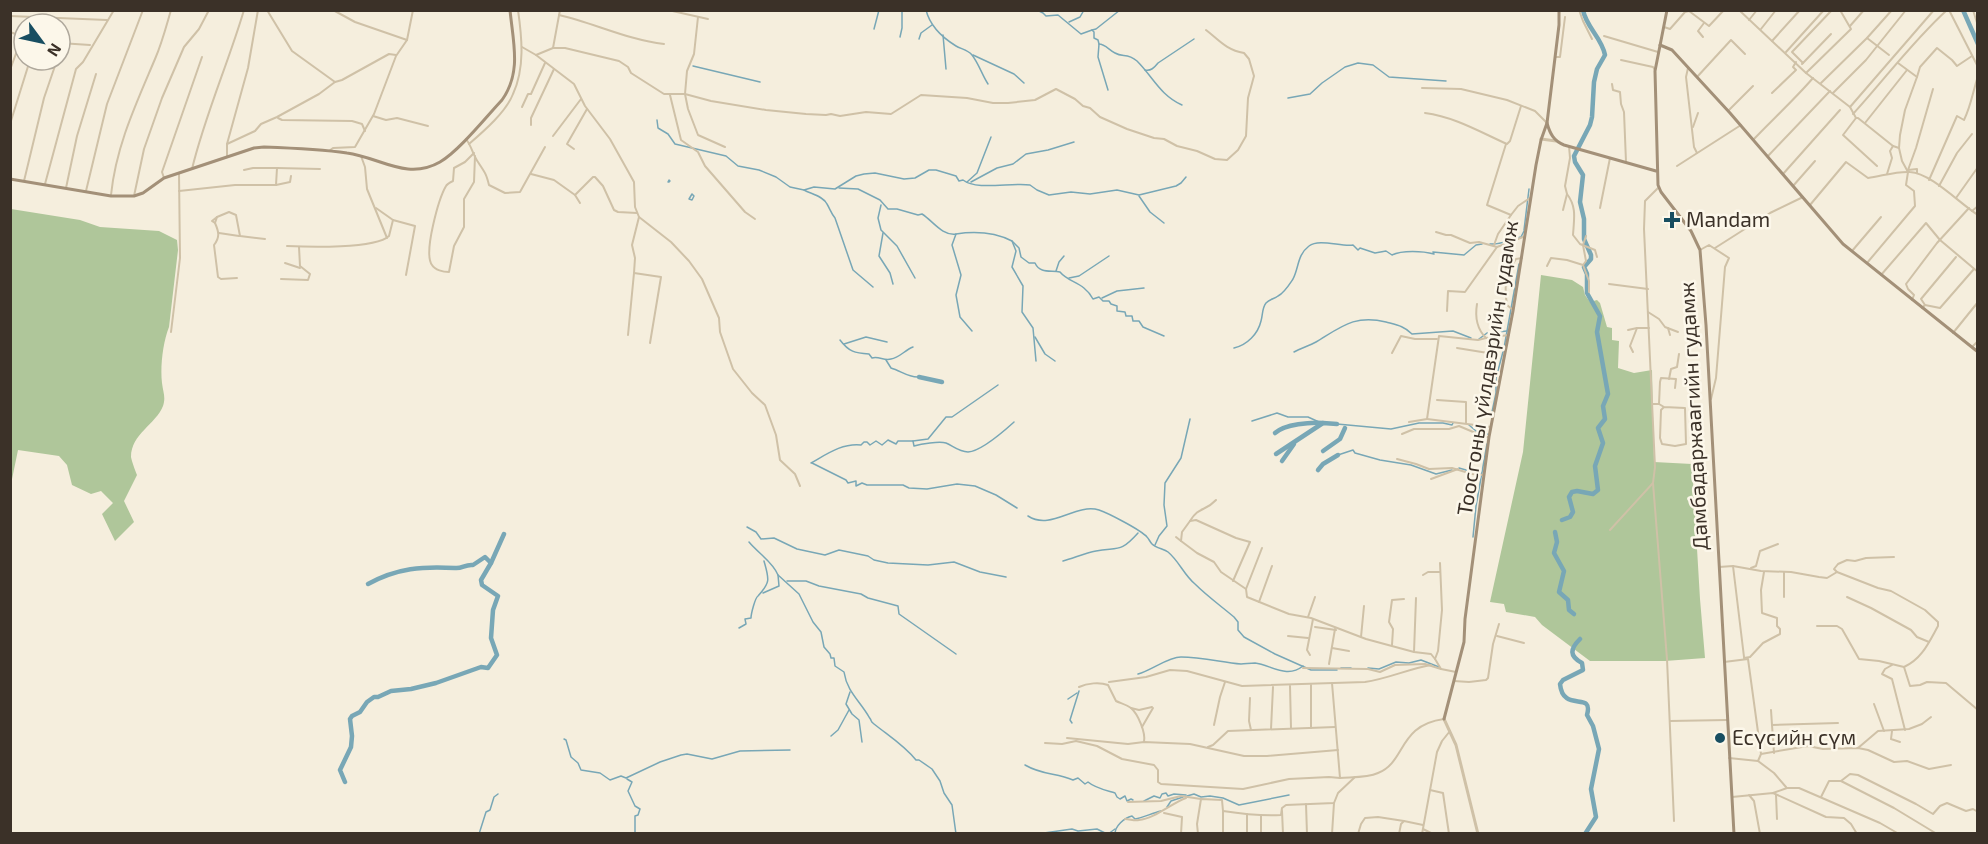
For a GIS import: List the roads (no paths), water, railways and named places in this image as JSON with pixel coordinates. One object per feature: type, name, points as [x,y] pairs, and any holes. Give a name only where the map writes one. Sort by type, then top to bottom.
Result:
[{"type":"main road","points":[[10,179],[111,196],[134,196],[143,193],[164,178],[227,156],[264,147],[328,151],[361,156],[394,167],[416,170],[440,162],[466,138],[509,90],[515,68],[510,10]]},
{"type":"main road","name":"Тоосгоны үйлдвэрийн гудамж","points":[[1444,719],[1464,642],[1465,619],[1489,438],[1509,336],[1530,198],[1541,139],[1547,123],[1559,10]]},
{"type":"main road","points":[[1658,188],[1655,70],[1667,10]]},
{"type":"main road","points":[[1662,38],[1852,251],[1977,352]]},
{"type":"main road","points":[[1660,45],[1672,50]]},
{"type":"main road","points":[[1658,52],[1672,50]]},
{"type":"main road","points":[[1547,123],[1556,141],[1657,172]]},
{"type":"main road","name":"Дамбадаржаагийн гудамж","points":[[1658,188],[1691,231],[1700,250],[1734,834]]},
{"type":"street","points":[[44,185],[76,69],[83,62],[114,10]]},
{"type":"street","points":[[86,191],[107,104],[143,10]]},
{"type":"street","points":[[111,196],[118,153],[135,103],[156,58],[171,10]]},
{"type":"street","points":[[134,196],[144,149],[164,92],[184,48],[199,29],[209,10]]},
{"type":"street","points":[[192,169],[198,144],[244,10]]},
{"type":"street","points":[[227,156],[227,144],[248,68],[258,10]]},
{"type":"street","points":[[267,10],[292,51],[335,82]]},
{"type":"street","points":[[333,10],[355,22],[407,40]]},
{"type":"street","points":[[328,151],[333,148],[355,147],[373,116],[396,55],[407,40],[413,10]]},
{"type":"street","points":[[470,144],[513,95],[519,76],[522,48],[518,10]]},
{"type":"street","points":[[553,48],[560,10]]},
{"type":"street","points":[[668,10],[708,19]]},
{"type":"street","points":[[1580,10],[1582,21],[1592,39]]},
{"type":"street","points":[[1664,27],[1670,29],[1685,12],[1689,11],[1709,26],[1724,10]]},
{"type":"street","points":[[1739,10],[1801,64]]},
{"type":"street","points":[[1749,20],[1757,10]]},
{"type":"street","points":[[1760,30],[1776,10]]},
{"type":"street","points":[[1772,41],[1800,10]]},
{"type":"street","points":[[1786,52],[1824,10]]},
{"type":"street","points":[[1832,10],[1792,52],[1806,73],[1850,107],[1856,118],[1899,148]]},
{"type":"street","points":[[1840,10],[1850,26]]},
{"type":"street","points":[[1843,15],[1847,10]]},
{"type":"street","points":[[1806,73],[1851,29],[1850,26],[1864,10]]},
{"type":"street","points":[[1820,84],[1892,10]]},
{"type":"street","points":[[1767,156],[1866,60],[1906,10]]},
{"type":"street","points":[[1850,107],[1934,10]]},
{"type":"street","points":[[1853,114],[1927,29],[1948,10],[1977,67]]},
{"type":"street","points":[[1972,10],[1977,26]]},
{"type":"street","points":[[559,15],[664,44]]},
{"type":"street","points":[[10,16],[107,20]]},
{"type":"street","points":[[698,16],[694,54],[687,71],[685,94],[688,109],[698,135],[726,147]]},
{"type":"street","points":[[1555,57],[1560,57],[1565,17]]},
{"type":"street","points":[[1703,37],[1698,32],[1704,23]]},
{"type":"street","points":[[536,55],[553,48],[565,48],[619,61],[636,76],[664,94],[685,94],[711,101],[806,114],[840,116],[866,112],[891,114],[921,95],[1008,103],[1035,100],[1056,88],[1083,106],[1090,108],[1100,117],[1134,132],[1164,139],[1215,159],[1227,160],[1238,150],[1246,136],[1249,92],[1254,76],[1250,59],[1244,53],[1224,46],[1206,30]]},
{"type":"street","points":[[1801,64],[1830,34]]},
{"type":"street","points":[[1604,36],[1658,52]]},
{"type":"street","points":[[1867,38],[1889,55]]},
{"type":"street","points":[[1697,77],[1731,40],[1745,54]]},
{"type":"street","points":[[72,44],[92,45]]},
{"type":"street","points":[[522,48],[536,55],[574,84],[587,109],[610,139],[634,182],[639,217],[671,242],[690,261],[702,279],[719,318],[720,332],[733,369],[765,405],[776,435],[780,460],[795,474],[800,486]]},
{"type":"street","points":[[1908,171],[1902,161],[1899,148],[1901,124],[1920,67],[1937,48],[1958,66],[1972,56]]},
{"type":"street","points":[[227,144],[255,131],[261,124],[320,94],[335,82],[389,54],[396,55]]},
{"type":"street","points":[[164,178],[162,172],[202,57]]},
{"type":"street","points":[[1621,60],[1653,67],[1655,70]]},
{"type":"street","points":[[1772,93],[1796,70],[1792,67],[1796,62]]},
{"type":"street","points":[[522,107],[528,94],[531,94],[534,89],[545,63]]},
{"type":"street","points":[[1898,63],[1917,77]]},
{"type":"street","points":[[1886,66],[1891,71]]},
{"type":"street","points":[[1688,68],[1686,77],[1694,147],[1697,153]]},
{"type":"street","points":[[531,125],[531,118],[554,69]]},
{"type":"street","points":[[1865,123],[1907,70]]},
{"type":"street","points":[[10,124],[26,72]]},
{"type":"street","points":[[24,181],[44,98],[53,72]]},
{"type":"street","points":[[66,188],[77,136],[96,74]]},
{"type":"street","points":[[1929,180],[1957,116],[1964,120],[1969,110],[1977,76]]},
{"type":"street","points":[[1753,140],[1813,78]]},
{"type":"street","points":[[1612,84],[1613,90],[1620,92],[1624,112],[1626,162]]},
{"type":"street","points":[[1728,111],[1753,86]]},
{"type":"street","points":[[1422,88],[1461,89],[1507,100],[1535,111],[1547,123]]},
{"type":"street","points":[[1867,263],[1916,206],[1914,191],[1906,185],[1908,171],[1933,89]]},
{"type":"street","points":[[670,95],[681,140],[698,152],[705,166],[745,212],[755,219]]},
{"type":"street","points":[[553,136],[581,99]]},
{"type":"street","points":[[1511,215],[1487,205],[1506,144],[1510,141],[1521,106]]},
{"type":"street","points":[[574,149],[567,144],[587,109]]},
{"type":"street","points":[[1783,174],[1840,110]]},
{"type":"street","points":[[1693,129],[1698,113]]},
{"type":"street","points":[[1425,114],[1439,115],[1461,122],[1506,144]]},
{"type":"street","points":[[373,116],[386,120],[397,118],[428,126]]},
{"type":"street","points":[[277,117],[282,120],[352,121],[362,124],[365,130]]},
{"type":"street","points":[[1856,118],[1843,135],[1877,166]]},
{"type":"street","points":[[1677,166],[1741,125]]},
{"type":"street","points":[[1939,186],[1957,153],[1972,134]]},
{"type":"street","points":[[466,138],[484,170],[489,185],[502,192],[520,192],[545,147]]},
{"type":"street","points":[[1541,139],[1556,141]]},
{"type":"street","points":[[1886,176],[1893,146]]},
{"type":"street","points":[[1571,147],[1565,186],[1574,207],[1573,235],[1576,240],[1595,250],[1597,257]]},
{"type":"street","points":[[475,155],[474,182],[464,199],[464,227],[453,250],[449,272],[444,272],[434,267],[429,259],[439,200],[446,185],[453,181],[454,168],[475,155]]},
{"type":"street","points":[[361,156],[365,166],[367,189],[388,238]]},
{"type":"street","points":[[1600,208],[1610,158]]},
{"type":"street","points":[[1793,186],[1815,161]]},
{"type":"street","points":[[1810,205],[1846,162],[1868,178],[1917,169],[1917,173],[1939,186],[1977,215]]},
{"type":"street","points":[[1956,198],[1977,167]]},
{"type":"street","points":[[244,170],[253,168],[320,169]]},
{"type":"street","points":[[276,185],[277,168]]},
{"type":"street","points":[[171,332],[180,258],[179,173]]},
{"type":"street","points":[[531,174],[553,179],[574,195],[580,203]]},
{"type":"street","points":[[179,191],[235,185],[276,185],[290,182],[291,176]]},
{"type":"street","points":[[574,195],[595,177],[603,186],[614,210],[637,213]]},
{"type":"street","points":[[1658,188],[1645,201],[1644,229],[1655,467],[1653,483],[1670,721],[1674,821]]},
{"type":"street","points":[[1563,210],[1567,194]]},
{"type":"street","points":[[1715,248],[1770,213],[1803,197]]},
{"type":"street","points":[[1447,311],[1448,291],[1465,292],[1495,246],[1498,234],[1511,215],[1518,206],[1530,198]]},
{"type":"street","points":[[1972,211],[1977,206]]},
{"type":"street","points":[[376,208],[393,220],[415,226],[406,274]]},
{"type":"street","points":[[1912,300],[1914,295],[1906,284],[1940,240],[1969,208]]},
{"type":"street","points":[[237,278],[221,279],[218,277],[214,245],[219,233],[216,223],[212,220],[229,212],[236,215],[240,236]]},
{"type":"street","points":[[628,335],[635,258],[632,245],[639,217]]},
{"type":"street","points":[[1852,251],[1881,217]]},
{"type":"street","points":[[287,246],[380,243],[388,238],[393,220]]},
{"type":"street","points":[[1881,275],[1926,223],[1940,240],[1976,271],[1940,308],[1924,307],[1921,299],[1957,256]]},
{"type":"street","points":[[1436,232],[1452,235],[1470,243],[1479,242],[1495,246],[1526,236]]},
{"type":"street","points":[[219,233],[265,239]]},
{"type":"street","points":[[1586,236],[1586,258],[1583,266],[1589,281],[1589,292]]},
{"type":"street","points":[[1700,250],[1709,245],[1729,258],[1725,267],[1716,378],[1710,405]]},
{"type":"street","points":[[281,279],[308,280],[310,274],[300,266],[299,246]]},
{"type":"street","points":[[1513,311],[1507,305],[1506,275],[1516,259],[1522,258]]},
{"type":"street","points":[[1547,266],[1551,258],[1556,258],[1583,266]]},
{"type":"street","points":[[285,263],[303,268]]},
{"type":"street","points":[[634,273],[662,277],[650,343]]},
{"type":"street","points":[[1609,284],[1648,289]]},
{"type":"street","points":[[1953,333],[1977,302]]},
{"type":"street","points":[[1477,304],[1475,314],[1479,328],[1486,338]]},
{"type":"street","points":[[1648,312],[1659,319],[1665,327],[1678,332]]},
{"type":"street","points":[[1628,330],[1636,327],[1649,328]]},
{"type":"street","points":[[1633,352],[1630,346],[1636,327]]},
{"type":"street","points":[[1668,328],[1670,335]]},
{"type":"street","points":[[1392,353],[1401,336],[1415,339],[1437,339],[1441,336],[1478,340],[1493,336],[1509,336]]},
{"type":"street","points":[[1457,348],[1488,353],[1493,336]]},
{"type":"street","points":[[1427,419],[1437,339]]},
{"type":"street","points":[[1972,347],[1977,341]]},
{"type":"street","points":[[1669,379],[1671,369],[1677,367],[1679,354]]},
{"type":"street","points":[[1659,404],[1661,378],[1676,379],[1675,388]]},
{"type":"street","points":[[1437,400],[1466,402],[1466,423]]},
{"type":"street","points":[[1652,404],[1685,408],[1686,444],[1675,446],[1662,444],[1662,410],[1664,407]]},
{"type":"street","points":[[1408,422],[1427,419],[1491,427]]},
{"type":"street","points":[[1402,434],[1414,429],[1449,429],[1460,426],[1489,438]]},
{"type":"street","points":[[1397,459],[1429,469],[1458,469],[1484,475]]},
{"type":"street","points":[[1431,479],[1458,469]]},
{"type":"street","points":[[1610,530],[1653,483]]},
{"type":"street","points":[[1181,541],[1182,532],[1195,513],[1209,507],[1216,500]]},
{"type":"street","points":[[1190,521],[1196,520],[1250,542],[1233,580]]},
{"type":"street","points":[[1176,537],[1197,553],[1214,562],[1221,572],[1246,589]]},
{"type":"street","points":[[1751,568],[1756,566],[1760,551],[1778,544]]},
{"type":"street","points":[[1262,548],[1246,589],[1247,597],[1289,614],[1308,617],[1361,637],[1414,652],[1431,654],[1441,669]]},
{"type":"street","points":[[1816,626],[1840,627],[1850,641],[1858,659],[1904,667],[1912,663],[1921,655],[1939,624],[1925,610],[1891,591],[1878,588],[1834,569],[1838,564],[1847,560],[1894,557]]},
{"type":"street","points":[[1435,659],[1438,651],[1442,610],[1440,563]]},
{"type":"street","points":[[1259,602],[1272,566]]},
{"type":"street","points":[[1733,566],[1744,659],[1748,660],[1761,754],[1758,761]]},
{"type":"street","points":[[1718,567],[1733,566],[1764,572],[1784,572],[1827,578],[1837,572]]},
{"type":"street","points":[[1423,575],[1428,572],[1440,572]]},
{"type":"street","points":[[1724,662],[1750,657],[1763,643],[1780,634],[1777,618],[1762,613],[1761,590],[1764,572]]},
{"type":"street","points":[[1784,572],[1784,597]]},
{"type":"street","points":[[1308,617],[1315,597]]},
{"type":"street","points":[[1847,597],[1871,608],[1929,642]]},
{"type":"street","points":[[1414,652],[1416,598]]},
{"type":"street","points":[[1392,645],[1393,629],[1389,622],[1392,600],[1404,599]]},
{"type":"street","points":[[1361,637],[1364,606]]},
{"type":"street","points":[[1310,655],[1307,650],[1308,638],[1313,619]]},
{"type":"street","points":[[1454,681],[1486,680],[1490,671],[1493,644],[1499,624]]},
{"type":"street","points":[[1315,627],[1345,631]]},
{"type":"street","points":[[1329,664],[1335,629]]},
{"type":"street","points":[[1288,636],[1308,638]]},
{"type":"street","points":[[1497,636],[1524,643]]},
{"type":"street","points":[[1332,648],[1348,651]]},
{"type":"street","points":[[1303,668],[1368,669],[1380,672],[1395,665],[1425,664],[1456,672]]},
{"type":"street","points":[[1893,664],[1882,674],[1892,679],[1905,730]]},
{"type":"street","points":[[1109,682],[1146,677],[1170,670],[1187,671],[1239,686],[1311,685],[1383,680],[1408,669],[1431,665]]},
{"type":"street","points":[[1904,667],[1910,686],[1927,682],[1946,683],[1977,710]]},
{"type":"street","points":[[1214,725],[1226,682]]},
{"type":"street","points":[[1332,683],[1340,778]]},
{"type":"street","points":[[1079,687],[1086,684],[1105,684],[1111,689],[1116,701],[1139,710],[1152,708],[1142,727]]},
{"type":"street","points":[[1311,685],[1311,728]]},
{"type":"street","points":[[1271,729],[1273,686]]},
{"type":"street","points":[[1290,686],[1291,728]]},
{"type":"street","points":[[1250,698],[1251,730]]},
{"type":"street","points":[[1874,704],[1884,730]]},
{"type":"street","points":[[1131,708],[1142,727],[1144,742]]},
{"type":"street","points":[[1770,710],[1774,753]]},
{"type":"street","points":[[1858,748],[1878,731],[1905,730],[1922,724],[1931,717]]},
{"type":"street","points":[[1045,743],[1062,744],[1076,741],[1097,746],[1132,762],[1154,765],[1158,770],[1158,782],[1161,784],[1244,789],[1289,779],[1355,777],[1378,773],[1390,764],[1413,731],[1426,724],[1444,719],[1456,745],[1478,834]]},
{"type":"street","points":[[1670,721],[1727,720]]},
{"type":"street","points":[[1772,725],[1838,723]]},
{"type":"street","points":[[1206,747],[1213,745],[1228,731],[1335,727]]},
{"type":"street","points":[[1422,834],[1437,752],[1450,731]]},
{"type":"street","points":[[1892,731],[1891,740],[1900,742]]},
{"type":"street","points":[[1067,738],[1128,744],[1144,742],[1190,744],[1244,756],[1338,750]]},
{"type":"street","points":[[1761,754],[1808,747],[1858,748],[1894,762],[1907,761],[1929,769],[1951,765]]},
{"type":"street","points":[[1729,759],[1758,761],[1774,773],[1787,788]]},
{"type":"street","points":[[1841,781],[1851,774],[1858,775],[1933,814],[1940,806],[1947,803],[1966,811],[1973,809],[1977,812]]},
{"type":"street","points":[[1332,834],[1334,803],[1338,793],[1355,777]]},
{"type":"street","points":[[1821,796],[1829,781],[1841,781],[1894,808],[1937,834]]},
{"type":"street","points":[[1731,797],[1775,794],[1787,788],[1798,788],[1821,796],[1899,834]]},
{"type":"street","points":[[1430,790],[1443,793],[1449,834]]},
{"type":"street","points":[[1775,794],[1777,819]]},
{"type":"street","points":[[1775,794],[1826,817],[1844,818],[1857,834]]},
{"type":"street","points":[[1749,795],[1754,801],[1760,834]]},
{"type":"street","points":[[1128,802],[1161,801],[1181,796],[1222,800],[1223,834]]},
{"type":"street","points":[[1125,819],[1140,820],[1189,798]]},
{"type":"street","points":[[1198,834],[1197,824],[1201,799]]},
{"type":"street","points":[[1282,808],[1334,803]]},
{"type":"street","points":[[1306,804],[1307,834]]},
{"type":"street","points":[[1223,811],[1261,815],[1281,814],[1282,808]]},
{"type":"street","points":[[1282,808],[1283,834]]},
{"type":"street","points":[[1161,812],[1182,816],[1181,834]]},
{"type":"street","points":[[1247,814],[1247,834]]},
{"type":"street","points":[[1261,815],[1261,834]]},
{"type":"street","points":[[1358,834],[1365,818],[1378,816],[1423,825]]},
{"type":"street","points":[[1399,834],[1404,821]]},
{"type":"street","points":[[1423,829],[1433,834]]},
{"type":"waterway","points":[[874,29],[879,10]]},
{"type":"waterway","points":[[900,37],[902,10]]},
{"type":"waterway","points":[[926,10],[934,26],[942,35],[972,55],[988,84]]},
{"type":"waterway","points":[[1037,10],[1046,16],[1058,15],[1081,34],[1092,30],[1099,44],[1113,52],[1134,58],[1162,91],[1182,105]]},
{"type":"waterway","points":[[1069,22],[1080,17],[1084,10]]},
{"type":"waterway","points":[[1092,30],[1120,10]]},
{"type":"waterway","points":[[1562,520],[1570,517],[1573,512],[1569,497],[1572,492],[1593,494],[1598,490],[1595,466],[1603,443],[1598,428],[1605,419],[1603,406],[1608,394],[1597,332],[1600,316],[1587,293],[1587,274],[1584,267],[1591,259],[1591,255],[1584,239],[1584,219],[1580,202],[1583,175],[1574,156],[1590,125],[1594,82],[1597,69],[1605,55],[1583,10]]},
{"type":"waterway","points":[[1963,10],[1978,44]]},
{"type":"waterway","points":[[919,39],[921,33],[932,25]]},
{"type":"waterway","points":[[943,35],[946,69]]},
{"type":"waterway","points":[[1145,70],[1152,69],[1194,39]]},
{"type":"waterway","points":[[1099,44],[1098,57],[1108,90]]},
{"type":"waterway","points":[[973,55],[1014,74],[1024,83]]},
{"type":"waterway","points":[[1288,98],[1310,94],[1345,67],[1358,63],[1373,65],[1389,77],[1446,81]]},
{"type":"waterway","points":[[693,66],[760,82]]},
{"type":"waterway","points":[[657,120],[658,128],[668,134],[675,144],[726,156],[738,166],[759,170],[776,177],[790,187],[804,190],[814,187],[835,189],[856,176],[864,174],[875,173],[904,179],[915,178],[929,170],[936,170],[956,176],[959,181],[963,180],[977,185],[1023,184],[1030,185],[1049,195],[1071,192],[1090,194],[1117,190],[1139,195],[1176,186],[1186,177]]},
{"type":"waterway","points":[[967,182],[977,173],[991,137]]},
{"type":"waterway","points":[[971,182],[997,168],[1013,164],[1026,154],[1074,142]]},
{"type":"waterway","points":[[669,180],[670,181],[668,182],[669,180]]},
{"type":"waterway","points":[[839,188],[858,189],[880,200],[888,209],[922,214],[946,233],[956,234],[952,245],[961,275],[956,295],[960,317],[972,331]]},
{"type":"waterway","points":[[1524,230],[1529,189]]},
{"type":"waterway","points":[[804,190],[825,201],[835,218],[853,270],[873,287]]},
{"type":"waterway","points":[[692,194],[694,196],[692,200],[689,199],[692,194]]},
{"type":"waterway","points":[[1139,196],[1150,212],[1164,223]]},
{"type":"waterway","points":[[881,205],[878,218],[881,230],[897,246],[915,278]]},
{"type":"waterway","points":[[1490,244],[1521,237],[1524,231]]},
{"type":"waterway","points":[[883,233],[879,256],[890,273],[893,284]]},
{"type":"waterway","points":[[956,234],[985,233],[1012,241],[1016,251],[1012,267],[1023,286],[1022,312],[1033,328],[1036,361]]},
{"type":"waterway","points":[[1012,241],[1019,248],[1021,257],[1029,263],[1035,263],[1043,270],[1060,272],[1085,289],[1093,299],[1099,297],[1103,301],[1109,301],[1117,306],[1117,311],[1125,312],[1126,316],[1132,316],[1133,321],[1139,321],[1143,327],[1164,336]]},
{"type":"waterway","points":[[1234,348],[1247,342],[1255,334],[1260,326],[1266,303],[1286,289],[1295,275],[1302,253],[1313,244],[1353,245],[1358,250],[1360,248],[1375,253],[1386,251],[1392,255],[1401,252],[1464,255],[1476,245],[1482,244]]},
{"type":"waterway","points":[[1056,271],[1064,256]]},
{"type":"waterway","points":[[1069,278],[1079,276],[1109,256]]},
{"type":"waterway","points":[[1492,412],[1496,378],[1504,348],[1519,264]]},
{"type":"waterway","points":[[1102,298],[1117,291],[1144,288]]},
{"type":"waterway","points":[[1294,352],[1349,323],[1366,320],[1397,325],[1412,334],[1453,331],[1471,338]]},
{"type":"waterway","points":[[1479,339],[1487,333],[1507,331]]},
{"type":"waterway","points":[[844,344],[866,337],[887,342]]},
{"type":"waterway","points":[[1035,337],[1045,354],[1055,361]]},
{"type":"waterway","points":[[840,340],[853,351],[869,354],[872,358],[891,359],[913,347]]},
{"type":"waterway","points":[[886,360],[891,368],[919,377]]},
{"type":"waterway","points":[[919,377],[942,382]]},
{"type":"waterway","points":[[913,441],[928,439],[946,417],[952,417],[998,385]]},
{"type":"waterway","points":[[1252,421],[1277,413],[1288,417],[1308,417],[1319,422]]},
{"type":"waterway","points":[[1155,545],[1167,526],[1164,505],[1165,483],[1181,458],[1190,419]]},
{"type":"waterway","points":[[811,463],[841,447],[861,445],[864,442],[870,445],[876,441],[882,445],[888,440],[896,444],[898,441],[913,441],[914,446],[943,442],[962,451],[974,451],[1014,422]]},
{"type":"waterway","points":[[1275,433],[1305,423],[1323,423]]},
{"type":"waterway","points":[[1276,454],[1323,423],[1337,424]]},
{"type":"waterway","points":[[1337,424],[1391,429],[1419,423],[1452,425],[1453,423]]},
{"type":"waterway","points":[[1469,425],[1483,435],[1488,434]]},
{"type":"waterway","points":[[1323,451],[1340,439],[1345,428]]},
{"type":"waterway","points":[[1282,461],[1294,444]]},
{"type":"waterway","points":[[1473,537],[1487,444]]},
{"type":"waterway","points":[[1338,455],[1353,450],[1355,453],[1411,465],[1436,474],[1452,470]]},
{"type":"waterway","points":[[1318,470],[1338,455]]},
{"type":"waterway","points":[[812,463],[848,483],[856,481],[856,486],[862,483],[927,489],[957,484],[975,486],[1017,508]]},
{"type":"waterway","points":[[1459,468],[1480,474]]},
{"type":"waterway","points":[[1028,516],[1037,520],[1054,519],[1090,509],[1099,510],[1117,518],[1138,530],[1151,543],[1172,556],[1204,593],[1234,617],[1238,622],[1238,630],[1244,637],[1311,670],[1337,670]]},
{"type":"waterway","points":[[747,527],[756,532],[761,539],[774,538],[797,549],[825,555],[839,550],[888,563],[928,565],[954,562],[980,572],[1006,577]]},
{"type":"waterway","points":[[1555,532],[1557,542],[1554,553],[1564,571],[1559,592],[1568,600],[1569,610],[1574,614]]},
{"type":"waterway","points":[[1063,561],[1092,552],[1119,548],[1127,544],[1138,533]]},
{"type":"waterway","points":[[345,782],[340,770],[351,747],[350,719],[360,712],[367,702],[391,691],[411,689],[481,667],[488,668],[497,655],[491,638],[493,610],[498,596],[482,585],[481,580],[504,534]]},
{"type":"waterway","points":[[749,542],[769,562],[778,575],[799,594],[813,622],[821,632],[824,647],[831,658],[834,658],[835,666],[844,672],[851,691],[872,722],[916,760],[932,769],[952,805],[956,834]]},
{"type":"waterway","points":[[368,584],[389,574],[410,569],[460,568],[473,565],[485,557],[491,563]]},
{"type":"waterway","points":[[739,628],[746,624],[745,619],[751,618],[757,597],[767,584],[768,576],[764,561]]},
{"type":"waterway","points":[[763,593],[779,586],[778,575]]},
{"type":"waterway","points":[[787,581],[806,581],[819,586],[861,594],[898,606],[899,614],[956,654]]},
{"type":"waterway","points":[[1580,639],[1572,652],[1575,658],[1582,663],[1583,670],[1563,680],[1560,684],[1566,698],[1586,704],[1587,715],[1593,726],[1599,749],[1591,789],[1596,817],[1585,834]]},
{"type":"waterway","points":[[1138,674],[1171,659],[1181,657],[1241,664],[1255,663],[1285,671],[1297,670],[1303,666]]},
{"type":"waterway","points":[[1368,668],[1379,669],[1396,662],[1409,663],[1421,660],[1439,667]]},
{"type":"waterway","points":[[1341,668],[1351,668]]},
{"type":"waterway","points":[[1072,723],[1070,720],[1079,691]]},
{"type":"waterway","points":[[850,692],[846,704],[859,720],[862,742]]},
{"type":"waterway","points":[[1068,699],[1077,693]]},
{"type":"waterway","points":[[831,736],[838,730],[849,710]]},
{"type":"waterway","points":[[564,739],[571,757],[578,763],[581,770],[600,773],[610,780],[621,776],[626,778],[681,755],[712,759],[740,751],[790,750]]},
{"type":"waterway","points":[[1025,765],[1037,771],[1073,780],[1078,778],[1085,784],[1088,782],[1115,793],[1120,799],[1125,796],[1127,801],[1133,800]]},
{"type":"waterway","points":[[627,779],[632,782],[628,791],[635,806],[640,809],[638,815],[635,816],[635,834]]},
{"type":"waterway","points":[[1144,801],[1154,796],[1160,798],[1166,793],[1168,796],[1186,795]]},
{"type":"waterway","points":[[479,834],[486,812],[490,810],[494,797],[498,794]]},
{"type":"waterway","points":[[1187,796],[1194,794],[1201,797],[1223,798],[1239,805],[1289,795]]},
{"type":"waterway","points":[[1167,807],[1171,801],[1183,797]]},
{"type":"waterway","points":[[1115,834],[1118,825],[1123,820],[1132,816],[1135,819],[1161,811]]},
{"type":"waterway","points":[[1037,834],[1072,829],[1078,831],[1097,829],[1107,834]]},
{"type":"waterway","points":[[1108,834],[1115,829]]},
{"type":"place","name":"Mandam","points":[[1672,220]]},
{"type":"place","name":"Есүсийн сүм","points":[[1720,738]]}]
